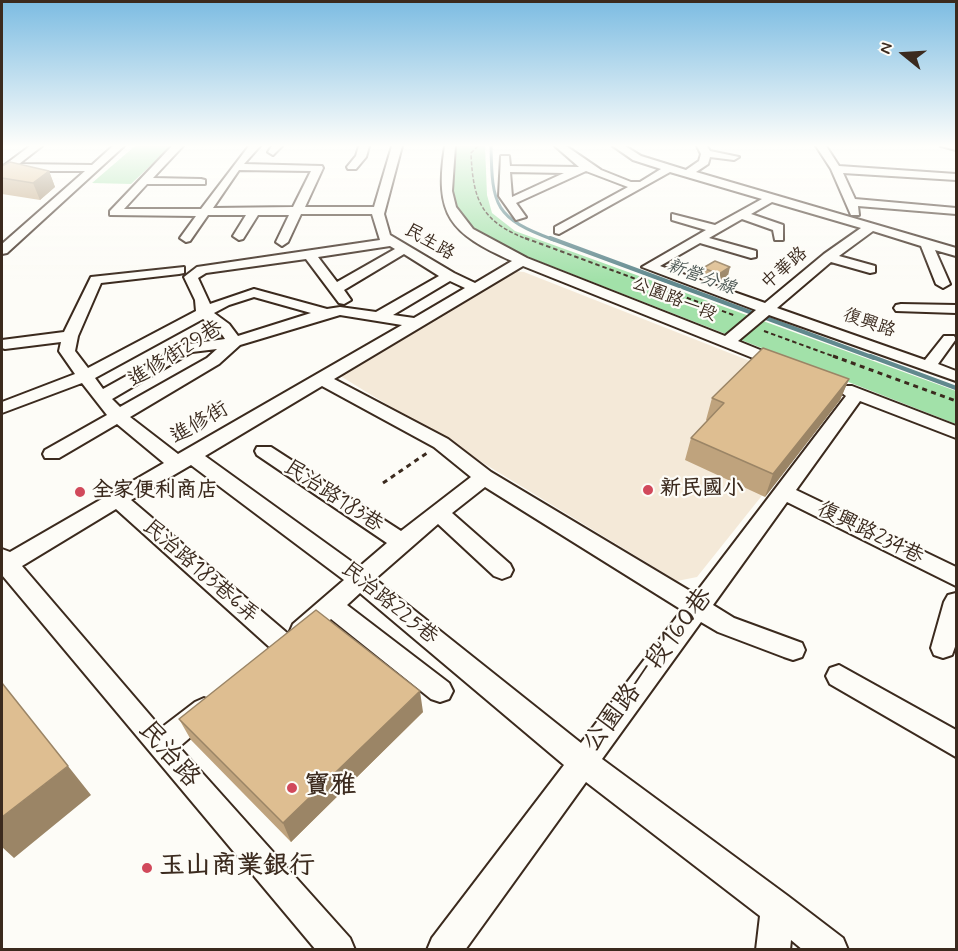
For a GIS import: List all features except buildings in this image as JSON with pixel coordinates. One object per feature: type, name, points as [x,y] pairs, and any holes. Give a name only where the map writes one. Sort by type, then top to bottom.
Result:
[{"type":"street","points":[[2,250],[69,190]]},
{"type":"street","points":[[135,190],[114,213],[379,210],[385,190]]},
{"type":"street","points":[[186,238],[219,190]]},
{"type":"street","points":[[282,242],[307,190]]},
{"type":"street","name":"公園路一段","points":[[445,190],[448,208],[457,222],[471,235],[491,248],[522,261],[736,332],[792,368]]},
{"type":"street","points":[[507,190],[508,203],[520,217]]},
{"type":"street","points":[[508,203],[535,190]]},
{"type":"street","points":[[559,230],[630,190]]},
{"type":"street","points":[[746,190],[957,252]]},
{"type":"street","points":[[846,190],[865,225]]},
{"type":"street","points":[[699,239],[771,198]]},
{"type":"street","points":[[851,202],[957,211]]},
{"type":"street","name":"民生路","points":[[379,210],[380,226],[384,237],[449,276],[476,288]]},
{"type":"street","points":[[239,236],[254,212]]},
{"type":"street","points":[[741,215],[773,224],[779,228],[779,237]]},
{"type":"street","points":[[676,217],[716,229]]},
{"type":"street","name":"中華路","points":[[699,239],[649,267],[768,310],[865,225]]},
{"type":"street","points":[[2,232],[19,234]]},
{"type":"street","points":[[699,239],[751,254]]},
{"type":"street","points":[[926,243],[943,284]]},
{"type":"street","points":[[203,313],[202,300],[191,278],[202,270],[309,254],[397,246]]},
{"type":"street","points":[[337,288],[397,246]]},
{"type":"street","points":[[309,254],[337,288],[346,303],[334,312]]},
{"type":"street","points":[[829,257],[870,269]]},
{"type":"street","name":"進修街","points":[[3,562],[117,499],[522,261]]},
{"type":"street","points":[[86,376],[67,351],[70,336],[96,280],[179,270]]},
{"type":"street","points":[[379,317],[449,276]]},
{"type":"street","points":[[2,408],[86,376],[224,302],[254,293],[334,312],[416,323]]},
{"type":"street","points":[[901,308],[957,309]]},
{"type":"street","points":[[736,332],[768,310]]},
{"type":"street","name":"復興路","points":[[768,310],[957,376]]},
{"type":"street","name":"進修街29巷","points":[[52,454],[213,361],[235,342],[334,312]]},
{"type":"street","points":[[101,398],[188,348],[235,342],[224,327],[203,313]]},
{"type":"street","points":[[5,344],[70,336]]},
{"type":"street","points":[[929,366],[949,339]]},
{"type":"street","name":"進修街29巷","points":[[86,376],[101,398],[119,417],[184,459]]},
{"type":"street","points":[[321,379],[441,443],[484,477],[726,625],[793,650]]},
{"type":"street","name":"公園路一段160巷","points":[[444,950],[581,761],[783,492],[846,390],[957,432]]},
{"type":"street","name":"民治路183巷","points":[[264,451],[402,542]]},
{"type":"street","name":"民治路225巷","points":[[184,459],[360,580],[581,761],[831,950]]},
{"type":"street","name":"民治路183巷","points":[[275,653],[332,607],[402,542],[484,477]]},
{"type":"street","name":"復興路234巷","points":[[783,492],[957,577]]},
{"type":"street","name":"民治路183巷6弄","points":[[117,499],[275,653]]},
{"type":"street","points":[[439,513],[502,570]]},
{"type":"street","name":"民治路","points":[[3,562],[338,950]]},
{"type":"street","points":[[943,648],[957,603]]},
{"type":"street","points":[[332,607],[440,691]]},
{"type":"street","points":[[840,676],[957,744]]},
{"type":"street","points":[[160,746],[222,696]]},
{"type":"street","points":[[773,950],[777,907]]},
{"type":"path","points":[[473,190],[483,213],[509,232],[736,332]]},
{"type":"path","points":[[760,329],[957,401]]},
{"type":"path","points":[[383,483],[441,443]]},
{"type":"shaded area","name":"新民國小","points":[[512,271],[524,272],[826,391],[835,404],[697,577],[677,581],[337,374]]},
{"type":"green space","points":[[450,190],[487,190],[492,213],[515,231],[956,391],[956,424],[503,247],[465,222],[454,208]]},
{"type":"waterway","name":"新營分線","points":[[495,190],[501,208],[508,217],[519,225],[554,240]]},
{"type":"waterway","name":"新營分線","points":[[550,238],[874,358]]},
{"type":"waterway","name":"新營分線","points":[[870,356],[956,388]]},
{"type":"place","name":"新民國小","points":[[648,490]]},
{"type":"place","name":"全家便利商店","points":[[80,492]]},
{"type":"place","name":"寶雅","points":[[292,788]]},
{"type":"place","name":"玉山商業銀行","points":[[147,868]]}]
